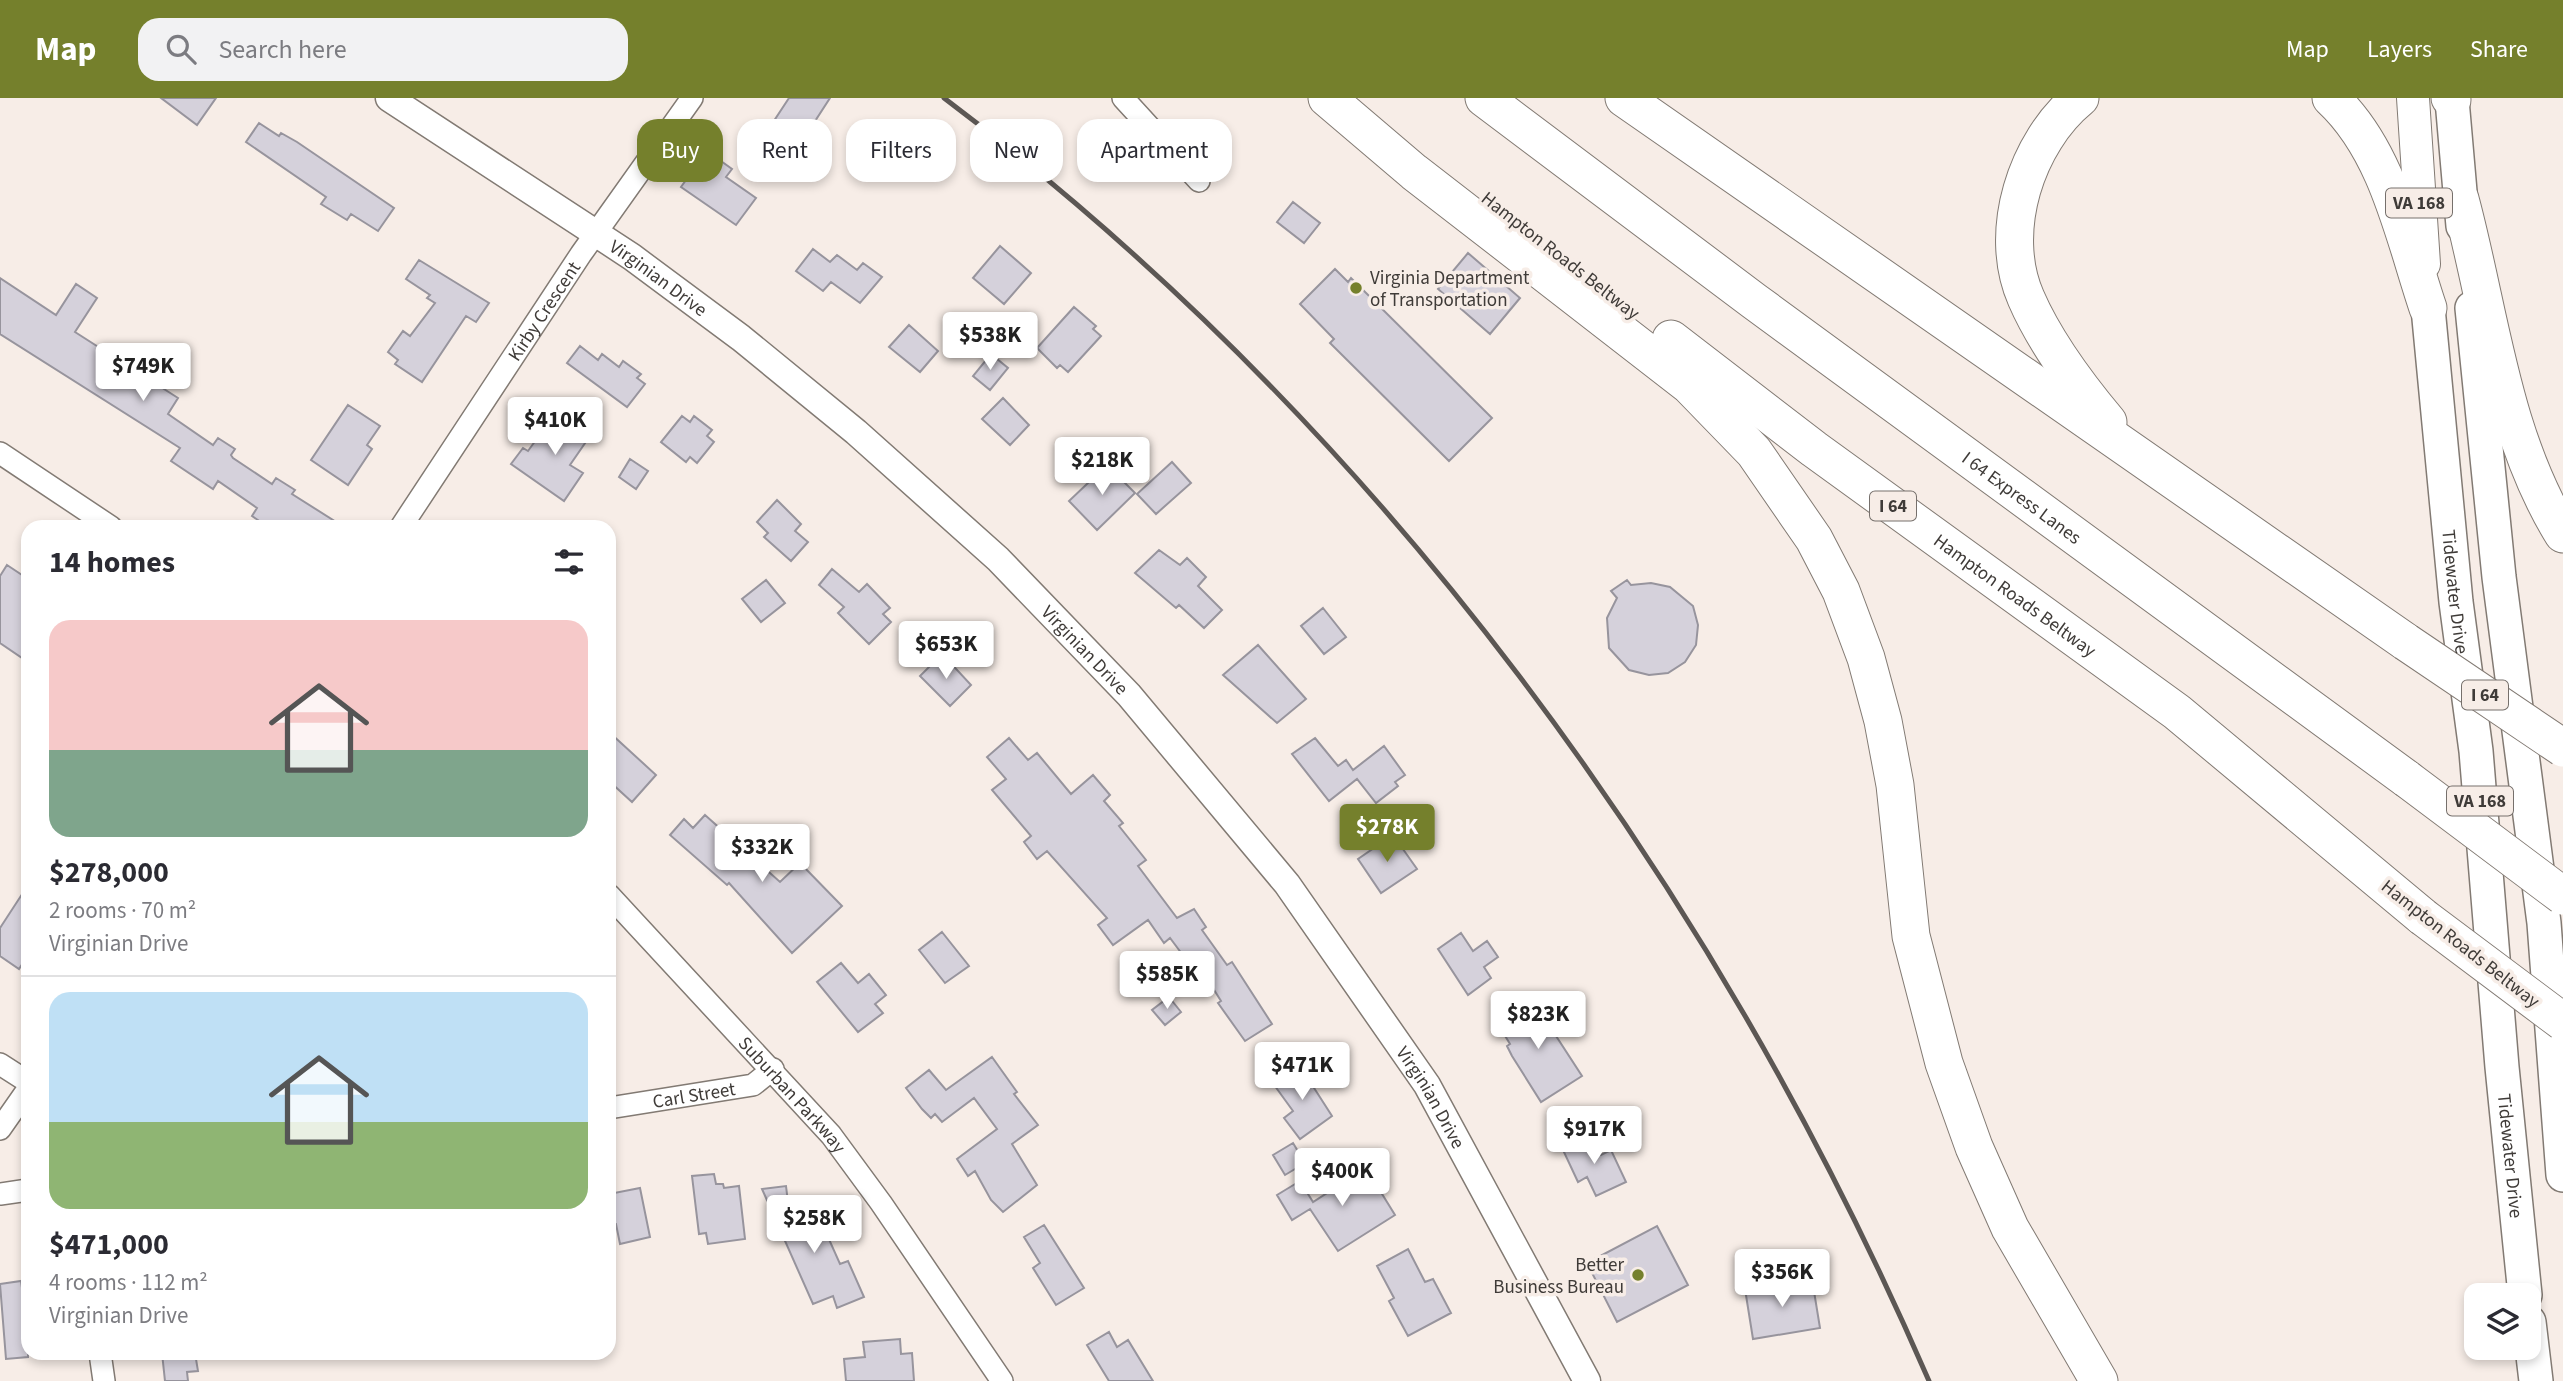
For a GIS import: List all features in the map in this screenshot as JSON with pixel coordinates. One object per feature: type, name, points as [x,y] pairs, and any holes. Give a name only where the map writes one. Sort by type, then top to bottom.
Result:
[{"type":"highway","points":[[1327,98],[1414,172],[1689,385],[1754,452],[1814,539],[1841,591],[1866,659],[1883,721],[1895,785],[1911,936],[1944,1063],[1974,1147],[2010,1228],[2099,1381]]},
{"type":"highway","name":"Hampton Roads Beltway","points":[[1360,98],[1814,449],[2177,712],[2423,917],[2563,1021]]},
{"type":"highway","name":"I 64 Express Lanes","points":[[1484,98],[2002,484],[2563,896]]},
{"type":"highway","name":"I 64","points":[[1624,98],[2406,642],[2563,748]]},
{"type":"highway","points":[[2080,98],[2054,125],[2036,153],[2024,184],[2015,240],[2018,272],[2025,297],[2056,352],[2093,404],[2134,452]]},
{"type":"highway","points":[[2331,98],[2365,138],[2381,170],[2428,308]]},
{"type":"highway","name":"VA 168","points":[[2451,99],[2499,577],[2544,923],[2563,1175]]},
{"type":"highway","points":[[2460,199],[2512,416],[2535,482],[2563,534]]},
{"type":"highway","name":"Tidewater Drive","points":[[2428,308],[2456,602],[2476,751],[2502,1067],[2524,1283]]},
{"type":"highway","points":[[2534,1360],[2536,1381]]},
{"type":"main road","name":"Tidewater Drive","points":[[2413,98],[2428,308]]},
{"type":"street","name":"Virginian Drive","points":[[390,98],[596,234],[741,338],[856,432],[998,559],[1129,695],[1287,884],[1427,1085],[1587,1381]]},
{"type":"street","name":"Kirby Crescent","points":[[406,520],[596,234],[692,98]]},
{"type":"street","points":[[1123,98],[1142,119]]},
{"type":"street","points":[[0,453],[100,520]]},
{"type":"street","name":"Suburban Parkway","points":[[616,901],[831,1135],[881,1203],[1002,1381]]},
{"type":"street","points":[[0,1064],[21,1078]]},
{"type":"street","name":"Carl Street","points":[[616,1107],[753,1085],[773,1069]]},
{"type":"street","points":[[0,1129],[21,1099]]},
{"type":"street","points":[[0,1194],[21,1191]]},
{"type":"street","points":[[101,1360],[104,1381]]},
{"type":"building","points":[[161,98],[216,98],[197,125]]},
{"type":"building","points":[[789,98],[830,98],[816,119],[775,119]]},
{"type":"building","points":[[259,123],[279,136],[281,133],[297,142],[394,208],[378,231],[351,214],[347,220],[321,204],[326,197],[246,142]]},
{"type":"building","points":[[723,163],[732,169],[726,177],[756,198],[736,225],[681,187],[685,182],[723,182]]},
{"type":"building","points":[[1293,202],[1320,223],[1304,243],[1277,222]]},
{"type":"building","points":[[1000,246],[1031,273],[1004,304],[973,278]]},
{"type":"building","points":[[813,249],[830,262],[837,255],[857,270],[863,263],[882,277],[860,303],[831,282],[823,291],[796,271]]},
{"type":"building","points":[[1468,253],[1520,298],[1490,334],[1438,289]]},
{"type":"building","points":[[419,260],[489,303],[476,322],[466,316],[422,382],[395,364],[398,360],[388,352],[403,331],[410,336],[435,303],[427,298],[430,295],[406,279]]},
{"type":"building","points":[[1335,269],[1348,282],[1351,278],[1492,418],[1449,461],[1330,343],[1334,339],[1300,304]]},
{"type":"building","points":[[0,278],[56,315],[76,284],[97,298],[75,332],[178,398],[168,414],[213,445],[218,438],[235,449],[231,455],[233,458],[272,484],[276,478],[295,490],[292,494],[333,520],[258,520],[252,516],[257,508],[218,481],[213,489],[171,461],[180,448],[0,334]]},
{"type":"building","points":[[1074,307],[1096,326],[1093,329],[1101,336],[1068,372],[1060,365],[1057,368],[1037,348]]},
{"type":"building","points":[[978,318],[996,332],[982,352],[963,338]]},
{"type":"building","points":[[909,325],[938,351],[920,372],[889,347]]},
{"type":"building","points":[[580,346],[598,360],[602,354],[619,367],[623,361],[641,374],[637,378],[645,384],[627,407],[567,363]]},
{"type":"building","points":[[991,354],[1008,368],[990,390],[973,376]]},
{"type":"building","points":[[1003,398],[1029,425],[1010,445],[982,419]]},
{"type":"building","points":[[348,405],[380,426],[367,445],[372,449],[348,485],[311,460]]},
{"type":"building","points":[[563,413],[592,433],[570,465],[583,473],[564,501],[511,464],[523,448],[528,451],[541,433],[546,436]]},
{"type":"building","points":[[682,416],[690,422],[694,416],[712,430],[707,436],[714,442],[697,463],[690,457],[686,462],[661,442]]},
{"type":"building","points":[[630,459],[648,471],[636,489],[619,477]]},
{"type":"building","points":[[1172,462],[1191,483],[1156,514],[1137,494]]},
{"type":"building","points":[[1107,465],[1135,493],[1097,530],[1069,501]]},
{"type":"building","points":[[777,500],[801,524],[795,531],[808,542],[791,561],[764,537],[768,533],[757,522]]},
{"type":"building","points":[[1159,550],[1180,565],[1187,558],[1206,577],[1198,586],[1222,610],[1204,628],[1179,605],[1176,608],[1135,573]]},
{"type":"building","points":[[7,565],[21,574],[21,657],[0,643],[0,576]]},
{"type":"building","points":[[832,569],[859,592],[867,584],[890,608],[883,614],[891,622],[869,644],[838,613],[844,607],[819,585]]},
{"type":"building","points":[[766,580],[785,603],[761,622],[742,599]]},
{"type":"building","points":[[1627,580],[1631,585],[1651,583],[1670,587],[1693,606],[1698,625],[1696,645],[1685,662],[1668,673],[1649,675],[1629,670],[1609,648],[1607,618],[1617,598],[1611,591]]},
{"type":"building","points":[[1323,608],[1346,637],[1324,654],[1301,626]]},
{"type":"building","points":[[1258,645],[1306,699],[1277,723],[1223,675]]},
{"type":"building","points":[[939,657],[944,661],[946,658],[971,685],[950,706],[920,676]]},
{"type":"building","points":[[616,738],[656,775],[632,802],[616,787]]},
{"type":"building","points":[[1009,738],[1028,760],[1037,753],[1071,794],[1093,775],[1110,795],[1104,801],[1123,823],[1119,826],[1146,860],[1138,866],[1177,918],[1194,909],[1206,927],[1202,930],[1227,965],[1232,962],[1272,1024],[1245,1041],[1218,1003],[1221,1001],[1194,958],[1188,962],[1170,938],[1164,943],[1148,920],[1113,945],[1098,925],[1107,918],[1047,851],[1037,859],[1024,842],[1031,836],[992,790],[1006,779],[987,757]]},
{"type":"building","points":[[1315,738],[1338,766],[1346,760],[1353,770],[1384,746],[1405,775],[1395,782],[1398,786],[1376,803],[1357,779],[1329,801],[1292,754]]},
{"type":"building","points":[[705,815],[780,882],[800,863],[842,906],[792,953],[729,883],[727,885],[670,835],[684,819],[693,828]]},
{"type":"building","points":[[1393,835],[1417,869],[1381,893],[1358,859]]},
{"type":"building","points":[[21,896],[19,969],[0,956],[0,928]]},
{"type":"building","points":[[942,932],[969,966],[945,983],[919,950]]},
{"type":"building","points":[[1461,933],[1473,951],[1487,941],[1498,957],[1484,967],[1491,978],[1468,995],[1438,949]]},
{"type":"building","points":[[841,963],[858,983],[869,974],[886,995],[875,1004],[883,1013],[858,1032],[817,982]]},
{"type":"building","points":[[1169,997],[1181,1012],[1165,1025],[1152,1010]]},
{"type":"building","points":[[1532,999],[1582,1076],[1541,1102],[1512,1056],[1507,1046],[1510,1044],[1496,1021]]},
{"type":"building","points":[[992,1057],[1017,1092],[1014,1094],[1038,1125],[1012,1144],[1037,1185],[1003,1212],[991,1200],[975,1171],[968,1176],[957,1159],[997,1129],[974,1098],[942,1122],[935,1114],[931,1118],[906,1088],[929,1070],[946,1090]]},
{"type":"building","points":[[1298,1063],[1332,1116],[1300,1139],[1284,1118],[1293,1111],[1272,1082]]},
{"type":"building","points":[[1591,1136],[1601,1155],[1611,1150],[1626,1182],[1596,1196],[1587,1177],[1578,1182],[1563,1150]]},
{"type":"building","points":[[1293,1143],[1305,1163],[1285,1175],[1273,1155]]},
{"type":"building","points":[[1366,1168],[1395,1215],[1338,1251],[1310,1209],[1292,1220],[1277,1195],[1300,1181],[1313,1202]]},
{"type":"building","points":[[714,1174],[716,1184],[723,1184],[724,1188],[739,1186],[745,1239],[708,1244],[706,1233],[699,1234],[692,1176]]},
{"type":"building","points":[[786,1186],[791,1227],[814,1216],[820,1230],[824,1228],[840,1264],[848,1261],[864,1297],[837,1308],[833,1296],[813,1304],[762,1189]]},
{"type":"building","points":[[640,1188],[650,1237],[620,1244],[616,1224],[616,1193]]},
{"type":"building","points":[[1044,1225],[1084,1288],[1056,1305],[1033,1268],[1040,1263],[1024,1237]]},
{"type":"building","points":[[1657,1226],[1688,1285],[1617,1322],[1587,1263]]},
{"type":"building","points":[[1408,1249],[1425,1282],[1433,1279],[1451,1313],[1408,1336],[1389,1301],[1394,1298],[1377,1266]]},
{"type":"building","points":[[1812,1279],[1820,1328],[1753,1339],[1745,1289]]},
{"type":"building","points":[[21,1281],[21,1358],[6,1359],[0,1284]]},
{"type":"building","points":[[1109,1332],[1117,1347],[1128,1340],[1153,1381],[1109,1381],[1087,1345]]},
{"type":"building","points":[[900,1339],[901,1354],[912,1353],[914,1381],[846,1381],[844,1359],[865,1357],[863,1342]]},
{"type":"building","points":[[163,1360],[196,1360],[198,1371],[187,1372],[188,1381],[165,1381]]},
{"type":"railway","points":[[944,98],[1103,227],[1251,367],[1390,517],[1519,676],[1637,843],[1745,1017],[1843,1196],[1929,1381]]},
{"type":"place","name":"Virginia Department of Transportation","points":[[1356,288]]},
{"type":"place","name":"Better Business Bureau","points":[[1638,1275]]}]
